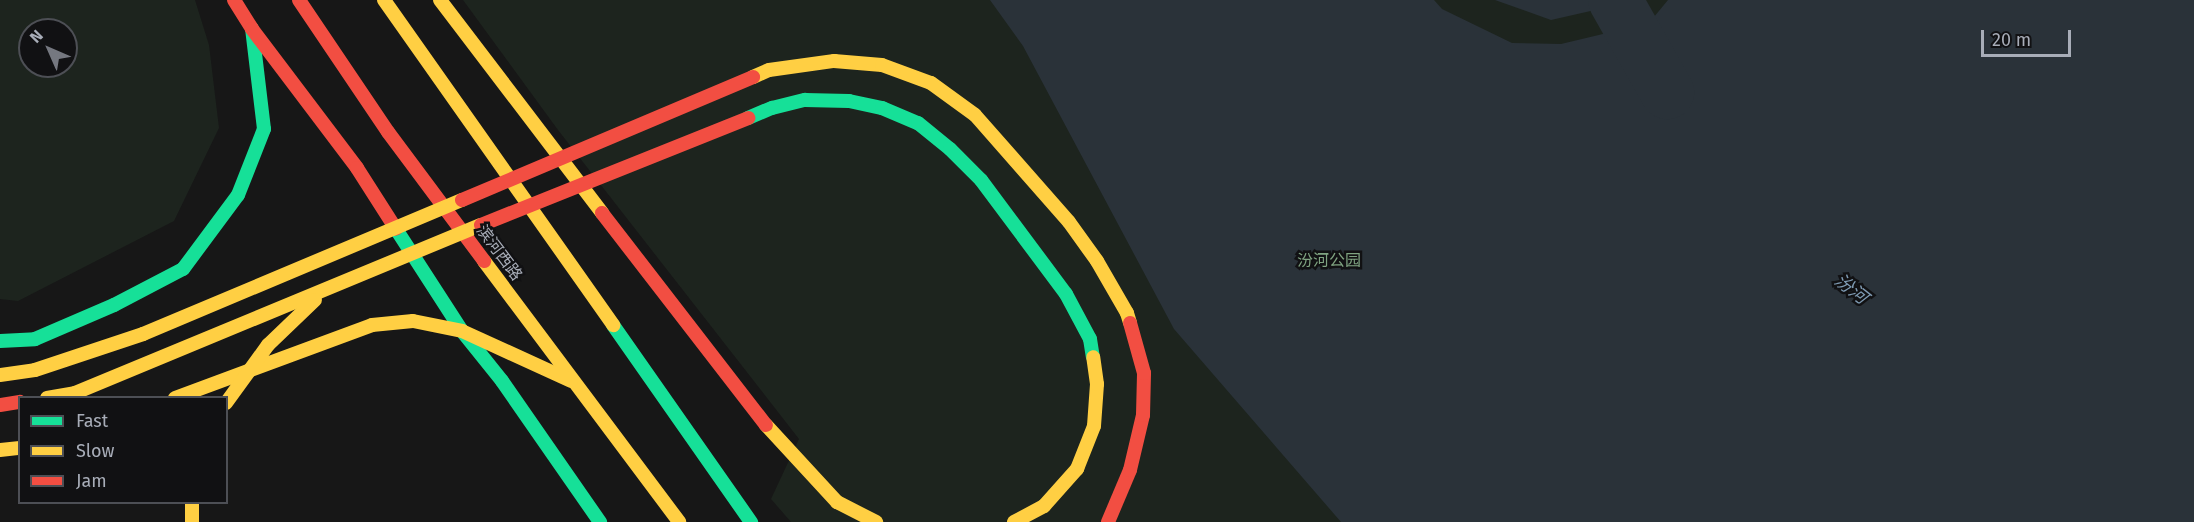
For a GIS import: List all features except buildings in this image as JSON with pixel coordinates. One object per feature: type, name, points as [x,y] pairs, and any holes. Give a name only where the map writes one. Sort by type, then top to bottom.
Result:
[{"type":"main road","points":[[234,0],[252,29],[357,168],[462,332],[502,381],[600,522]]},
{"type":"main road","name":"滨河西路","points":[[299,0],[388,132],[679,522]]},
{"type":"main road","points":[[384,0],[751,522]]},
{"type":"main road","points":[[440,0],[622,242],[754,412],[837,502],[876,522]]},
{"type":"main road","points":[[0,341],[35,339],[114,305],[183,269],[238,195],[264,129],[252,29]]},
{"type":"main road","points":[[0,375],[35,370],[143,334],[769,70],[834,61],[882,65],[931,83],[975,115],[1070,222],[1097,261],[1127,313],[1144,373],[1143,415],[1130,471],[1108,522]]},
{"type":"main road","points":[[58,396],[75,393],[772,108],[805,100],[849,101],[882,108],[918,123],[950,148],[981,180],[1066,294],[1090,339],[1098,384],[1094,426],[1077,469],[1044,506],[1014,522]]},
{"type":"main road","points":[[228,400],[268,345],[329,288]]},
{"type":"main road","points":[[180,396],[372,325],[413,321],[462,332],[575,383]]},
{"type":"main road","points":[[0,405],[18,402]]},
{"type":"main road","points":[[0,450],[18,447]]},
{"type":"main road","points":[[192,504],[192,522]]},
{"type":"green space","points":[[0,0],[195,0],[209,45],[219,128],[174,221],[18,301],[0,299]]},
{"type":"green space","name":"汾河公园","points":[[463,0],[2194,0],[2194,522],[791,522],[771,499],[799,439],[558,130]]},
{"type":"water","name":"汾河公园","points":[[990,0],[1434,0],[1442,9],[1512,43],[1561,44],[1649,23],[1668,0],[2194,0],[2194,522],[1341,522],[1174,329],[1023,46]]},
{"type":"water","points":[[1495,0],[1620,0],[1595,10],[1551,20]]},
{"type":"waterway","name":"汾河","points":[[1615,0],[1667,92]]},
{"type":"traffic: fast","points":[[0,341],[35,339],[114,305],[183,269],[238,195],[264,129],[252,29]]},
{"type":"traffic: fast","points":[[748,118],[772,108],[805,100],[849,101],[882,108],[918,123],[950,149],[981,180],[1066,294],[1090,339],[1093,357]]},
{"type":"traffic: fast","points":[[396,229],[462,331],[502,381],[600,522]]},
{"type":"traffic: fast","points":[[613,325],[751,522]]},
{"type":"traffic: slow","points":[[384,0],[613,325]]},
{"type":"traffic: slow","points":[[440,0],[602,213]]},
{"type":"traffic: slow","points":[[753,77],[769,70],[834,61],[882,65],[931,83],[975,115],[1069,222],[1097,261],[1127,313],[1130,323]]},
{"type":"traffic: slow","points":[[0,375],[35,370],[143,334],[462,200]]},
{"type":"traffic: slow","points":[[58,396],[75,393],[481,225]]},
{"type":"traffic: slow","points":[[484,261],[679,522]]},
{"type":"traffic: slow","points":[[228,400],[268,345],[315,300]]},
{"type":"traffic: slow","points":[[180,396],[372,325],[413,321],[462,331],[571,381]]},
{"type":"traffic: slow","points":[[1014,522],[1044,506],[1077,469],[1094,426],[1097,384],[1093,357]]},
{"type":"traffic: slow","points":[[766,425],[837,502],[876,522]]},
{"type":"traffic: slow","points":[[0,450],[18,448]]},
{"type":"traffic: slow","points":[[192,504],[192,522]]},
{"type":"traffic: jam","points":[[234,0],[252,29],[357,168],[396,229]]},
{"type":"traffic: jam","points":[[299,0],[388,132],[484,261]]},
{"type":"traffic: jam","points":[[462,200],[753,77]]},
{"type":"traffic: jam","points":[[481,225],[748,118]]},
{"type":"traffic: jam","points":[[602,213],[766,425]]},
{"type":"traffic: jam","points":[[1108,522],[1130,470],[1143,415],[1144,373],[1130,323]]},
{"type":"traffic: jam","points":[[0,405],[18,402]]}]
